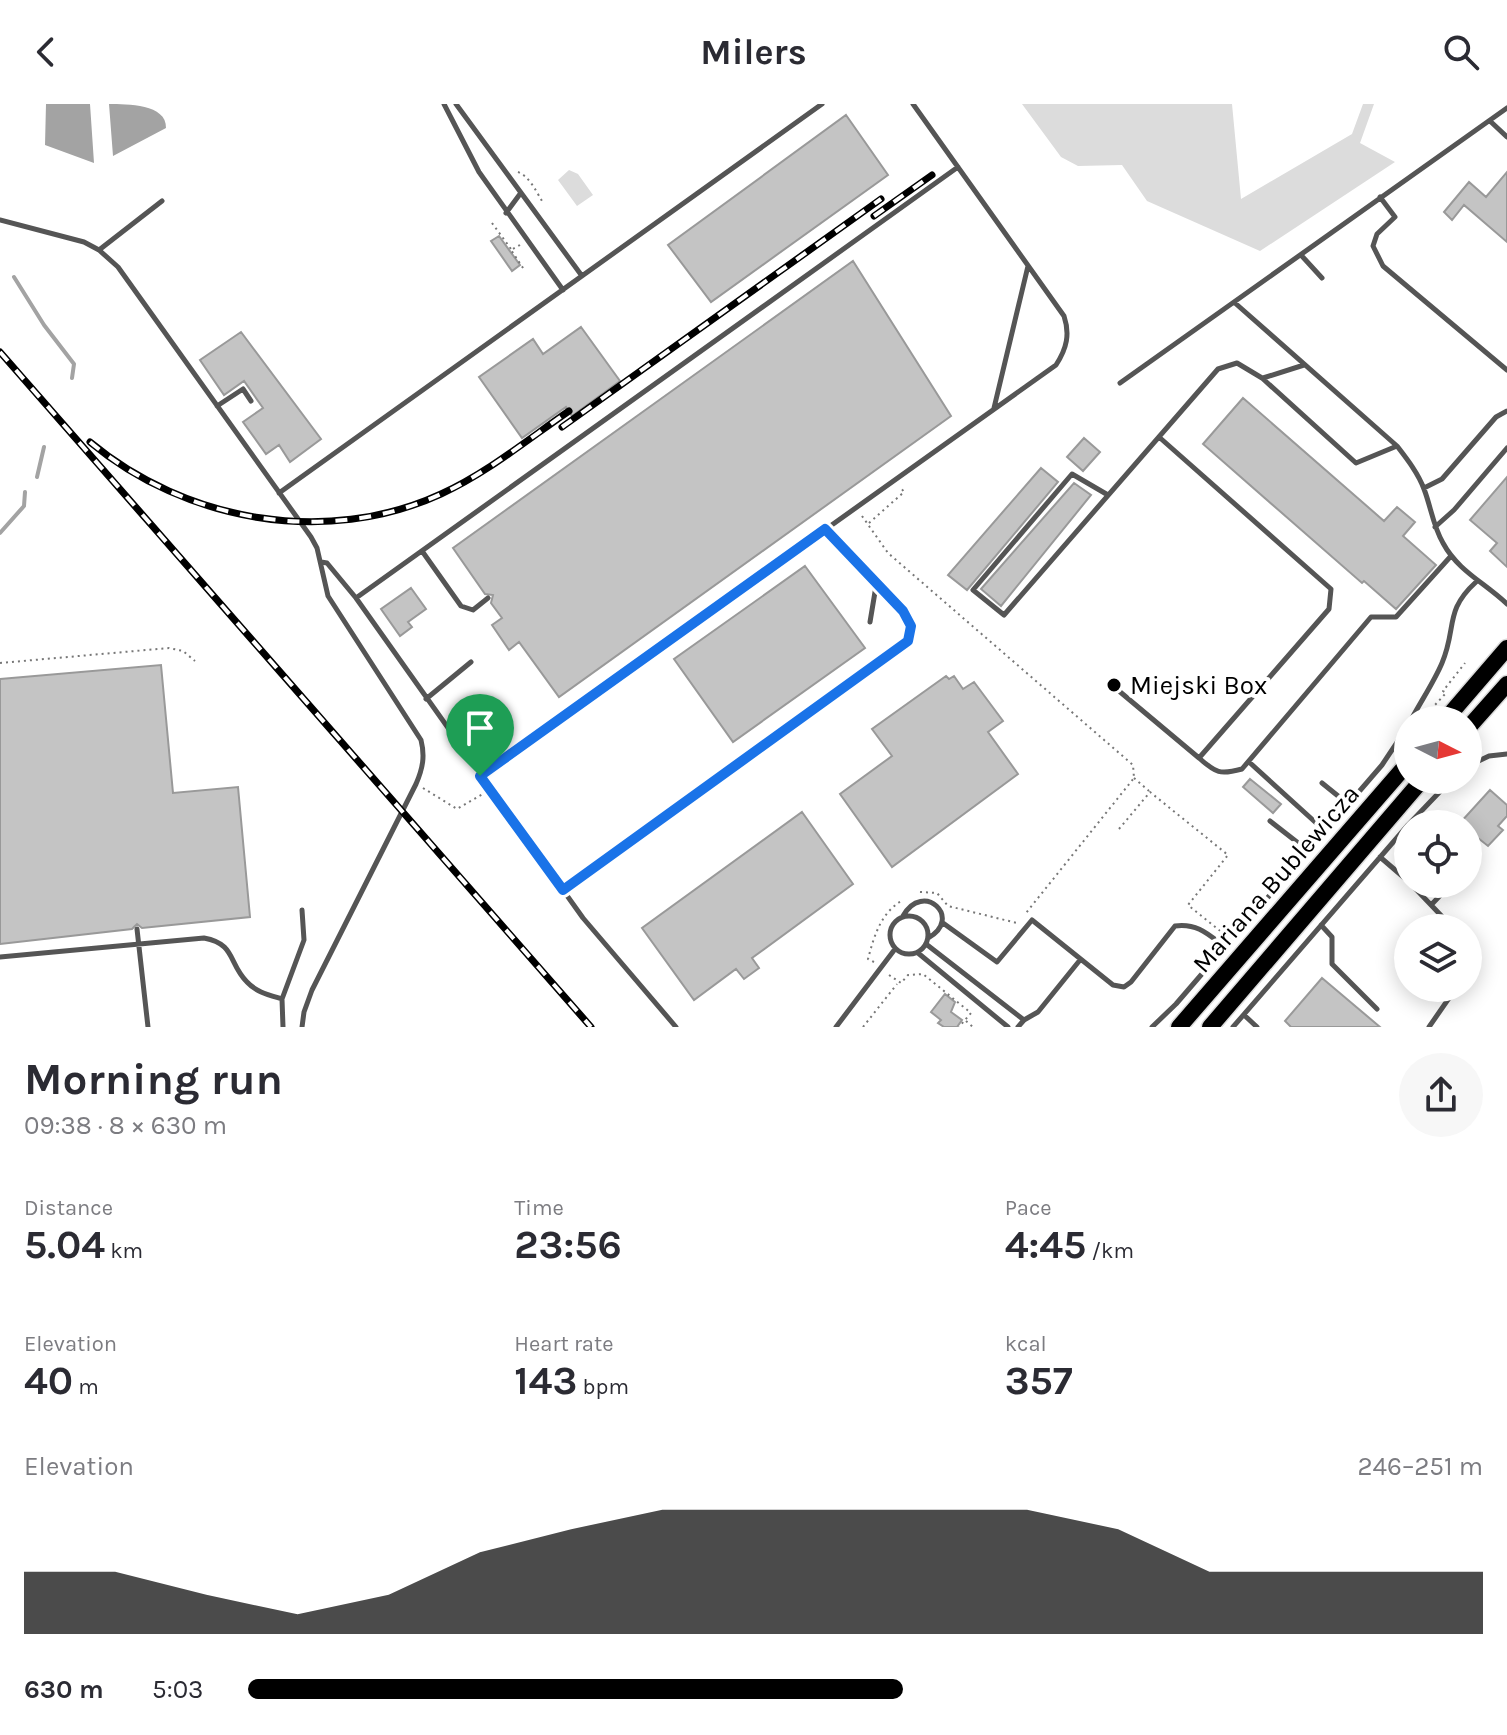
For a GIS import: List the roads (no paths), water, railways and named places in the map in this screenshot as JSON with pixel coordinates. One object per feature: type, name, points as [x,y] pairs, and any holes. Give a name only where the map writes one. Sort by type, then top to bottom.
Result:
[{"type":"main road","points":[[1457,706],[1507,648]]},
{"type":"main road","points":[[1482,712],[1507,684]]},
{"type":"main road","name":"Mariana Bublewicza","points":[[1179,1027],[1394,779]]},
{"type":"main road","name":"Mariana Bublewicza","points":[[1210,1027],[1410,794]]},
{"type":"lane","points":[[444,104],[479,172],[563,290]]},
{"type":"lane","points":[[456,104],[582,276]]},
{"type":"lane","points":[[279,493],[563,290],[811,107],[822,104]]},
{"type":"lane","points":[[480,776],[1056,365],[1067,342],[1068,328],[1064,316],[913,104]]},
{"type":"lane","points":[[1120,383],[1507,108]]},
{"type":"lane","points":[[1490,121],[1507,137]]},
{"type":"lane","points":[[356,598],[958,167]]},
{"type":"lane","points":[[506,213],[520,194]]},
{"type":"lane","points":[[1380,197],[1395,217],[1377,234],[1373,246],[1383,266],[1507,370]]},
{"type":"lane","points":[[99,250],[162,201]]},
{"type":"lane","points":[[0,220],[63,235],[99,250],[118,267],[311,537],[321,562],[328,596],[414,727],[424,753],[416,784],[312,990],[302,1027]]},
{"type":"lane","points":[[1301,255],[1322,278]]},
{"type":"lane","points":[[994,409],[1028,265]]},
{"type":"lane","points":[[1235,303],[1397,446],[1424,488],[1435,527],[1451,556],[1476,582],[1507,604]]},
{"type":"lane","points":[[1108,495],[1072,474],[973,590],[1004,615],[1218,369],[1237,363],[1262,378],[1356,463],[1397,446]]},
{"type":"lane","points":[[1262,378],[1304,365]]},
{"type":"lane","points":[[217,406],[243,389],[251,401]]},
{"type":"lane","points":[[1424,488],[1442,479],[1496,417],[1507,411]]},
{"type":"lane","points":[[1159,437],[1331,589],[1329,609],[1199,758]]},
{"type":"lane","points":[[1435,527],[1454,510],[1507,448]]},
{"type":"lane","points":[[563,890],[908,641],[911,626],[903,611],[825,529]]},
{"type":"lane","points":[[422,551],[461,606],[473,610],[488,598]]},
{"type":"lane","points":[[1119,691],[1214,771],[1242,769],[1371,617],[1396,617],[1451,556]]},
{"type":"lane","points":[[321,562],[327,563],[356,598],[583,918],[676,1027]]},
{"type":"lane","points":[[1419,706],[1443,662],[1455,607],[1476,582]]},
{"type":"lane","points":[[870,622],[876,585]]},
{"type":"lane","points":[[426,699],[471,662]]},
{"type":"lane","points":[[1152,1027],[1176,1004],[1382,765],[1394,747]]},
{"type":"lane","points":[[1482,759],[1507,754]]},
{"type":"lane","points":[[1249,762],[1325,831]]},
{"type":"lane","points":[[1322,783],[1348,804]]},
{"type":"lane","points":[[1422,810],[1437,794]]},
{"type":"lane","points":[[1270,821],[1302,846]]},
{"type":"lane","points":[[1233,1027],[1394,840]]},
{"type":"lane","points":[[1380,857],[1394,869]]},
{"type":"lane","points":[[1426,898],[1441,914]]},
{"type":"lane","points":[[1432,904],[1438,898]]},
{"type":"lane","points":[[930,902],[940,910],[943,923],[918,953],[906,955],[891,944],[889,931],[892,924],[911,905],[930,902]]},
{"type":"lane","points":[[283,1027],[282,999],[304,940],[302,910]]},
{"type":"lane","points":[[903,916],[922,921],[927,941],[1024,1020]]},
{"type":"lane","points":[[943,923],[997,962],[1032,920],[1113,985],[1124,987],[1175,926],[1188,924],[1198,927],[1225,947]]},
{"type":"lane","points":[[1321,925],[1332,937],[1332,964],[1377,1009]]},
{"type":"lane","points":[[137,929],[148,1027]]},
{"type":"lane","points":[[0,957],[139,943],[204,938],[218,940],[230,951],[244,980],[255,990],[282,999]]},
{"type":"lane","points":[[836,1027],[895,949]]},
{"type":"lane","points":[[918,953],[1008,1027]]},
{"type":"lane","points":[[1018,1027],[1038,1012],[1081,959]]},
{"type":"lane","points":[[1429,1027],[1446,1002]]},
{"type":"lane","points":[[1244,1015],[1257,1027]]},
{"type":"waterway","points":[[14,277],[44,325],[74,364],[72,378]]},
{"type":"waterway","points":[[37,477],[44,447]]},
{"type":"waterway","points":[[0,533],[24,506],[25,492]]},
{"type":"railway","points":[[874,216],[932,175]]},
{"type":"railway","points":[[562,427],[881,199]]},
{"type":"railway","points":[[0,352],[591,1027]]},
{"type":"railway","points":[[90,442],[128,469],[169,491],[212,507],[258,518],[304,522],[351,519],[397,510],[458,486],[569,411]]},
{"type":"place","name":"Miejski Box","points":[[1114,685]]}]
